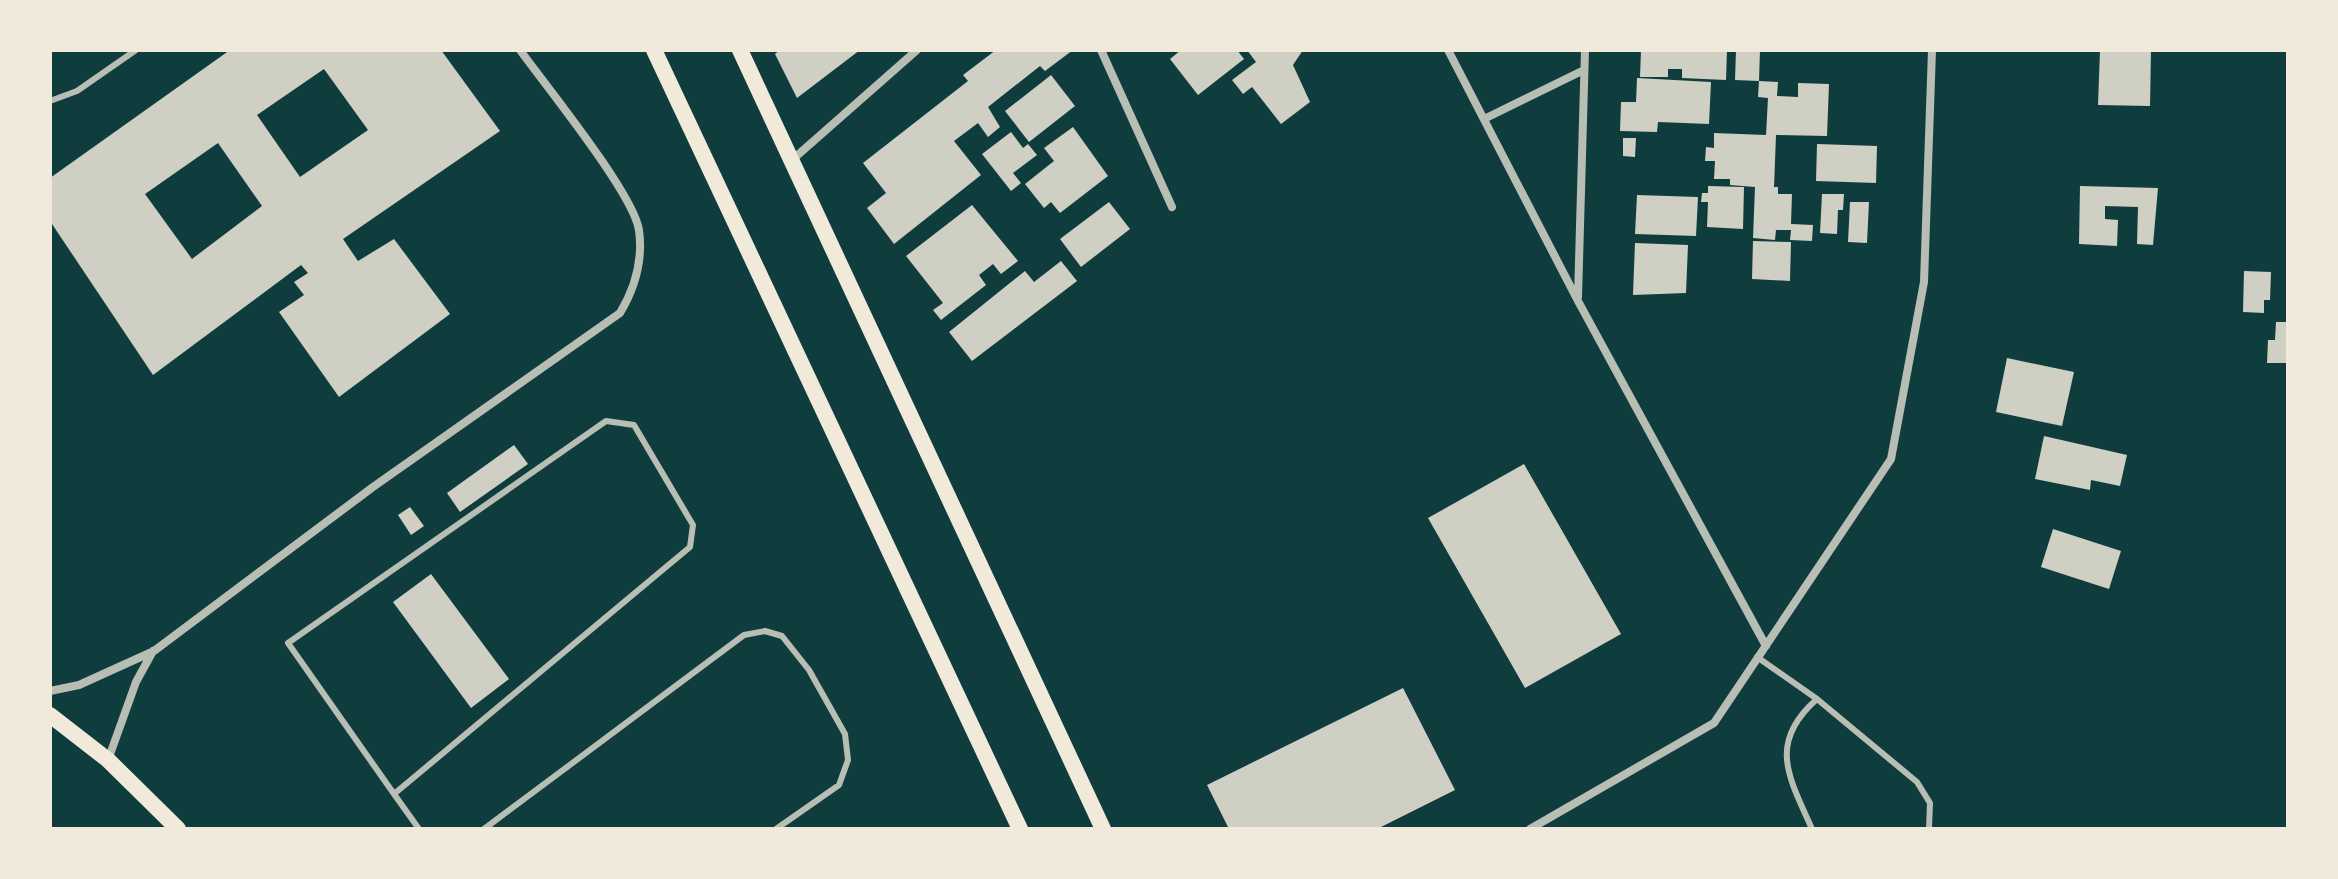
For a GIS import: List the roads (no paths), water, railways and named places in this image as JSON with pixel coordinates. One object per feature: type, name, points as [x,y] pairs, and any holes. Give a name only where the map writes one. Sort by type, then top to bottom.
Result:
[{"type":"main road","points":[[654,50],[1020,829]]},
{"type":"main road","points":[[740,50],[1103,829]]},
{"type":"main road","points":[[50,715],[108,760],[178,829]]},
{"type":"street","points":[[50,691],[79,685],[154,651],[373,487],[620,313],[639,270],[639,229],[627,199],[520,50]]},
{"type":"street","points":[[792,160],[917,50]]},
{"type":"street","points":[[1101,50],[1172,207]]},
{"type":"street","points":[[1448,50],[1578,301],[1766,646]]},
{"type":"street","points":[[1578,301],[1585,50]]},
{"type":"street","points":[[1530,829],[1714,723],[1891,459],[1924,282],[1932,50]]},
{"type":"street","points":[[1484,119],[1584,70]]},
{"type":"street","points":[[108,760],[136,682],[154,651]]},
{"type":"lane","points":[[50,101],[77,91],[136,50]]},
{"type":"lane","points":[[394,794],[690,547],[693,525],[634,425],[606,421],[288,643],[394,794],[419,829]]},
{"type":"lane","points":[[484,829],[744,635],[765,631],[782,636],[809,670],[845,734],[848,760],[839,785],[776,829]]},
{"type":"lane","points":[[1757,657],[1817,699],[1926,792],[1932,815],[1929,829]]},
{"type":"lane","points":[[1812,829],[1790,778],[1784,748],[1802,712],[1817,699]]}]
